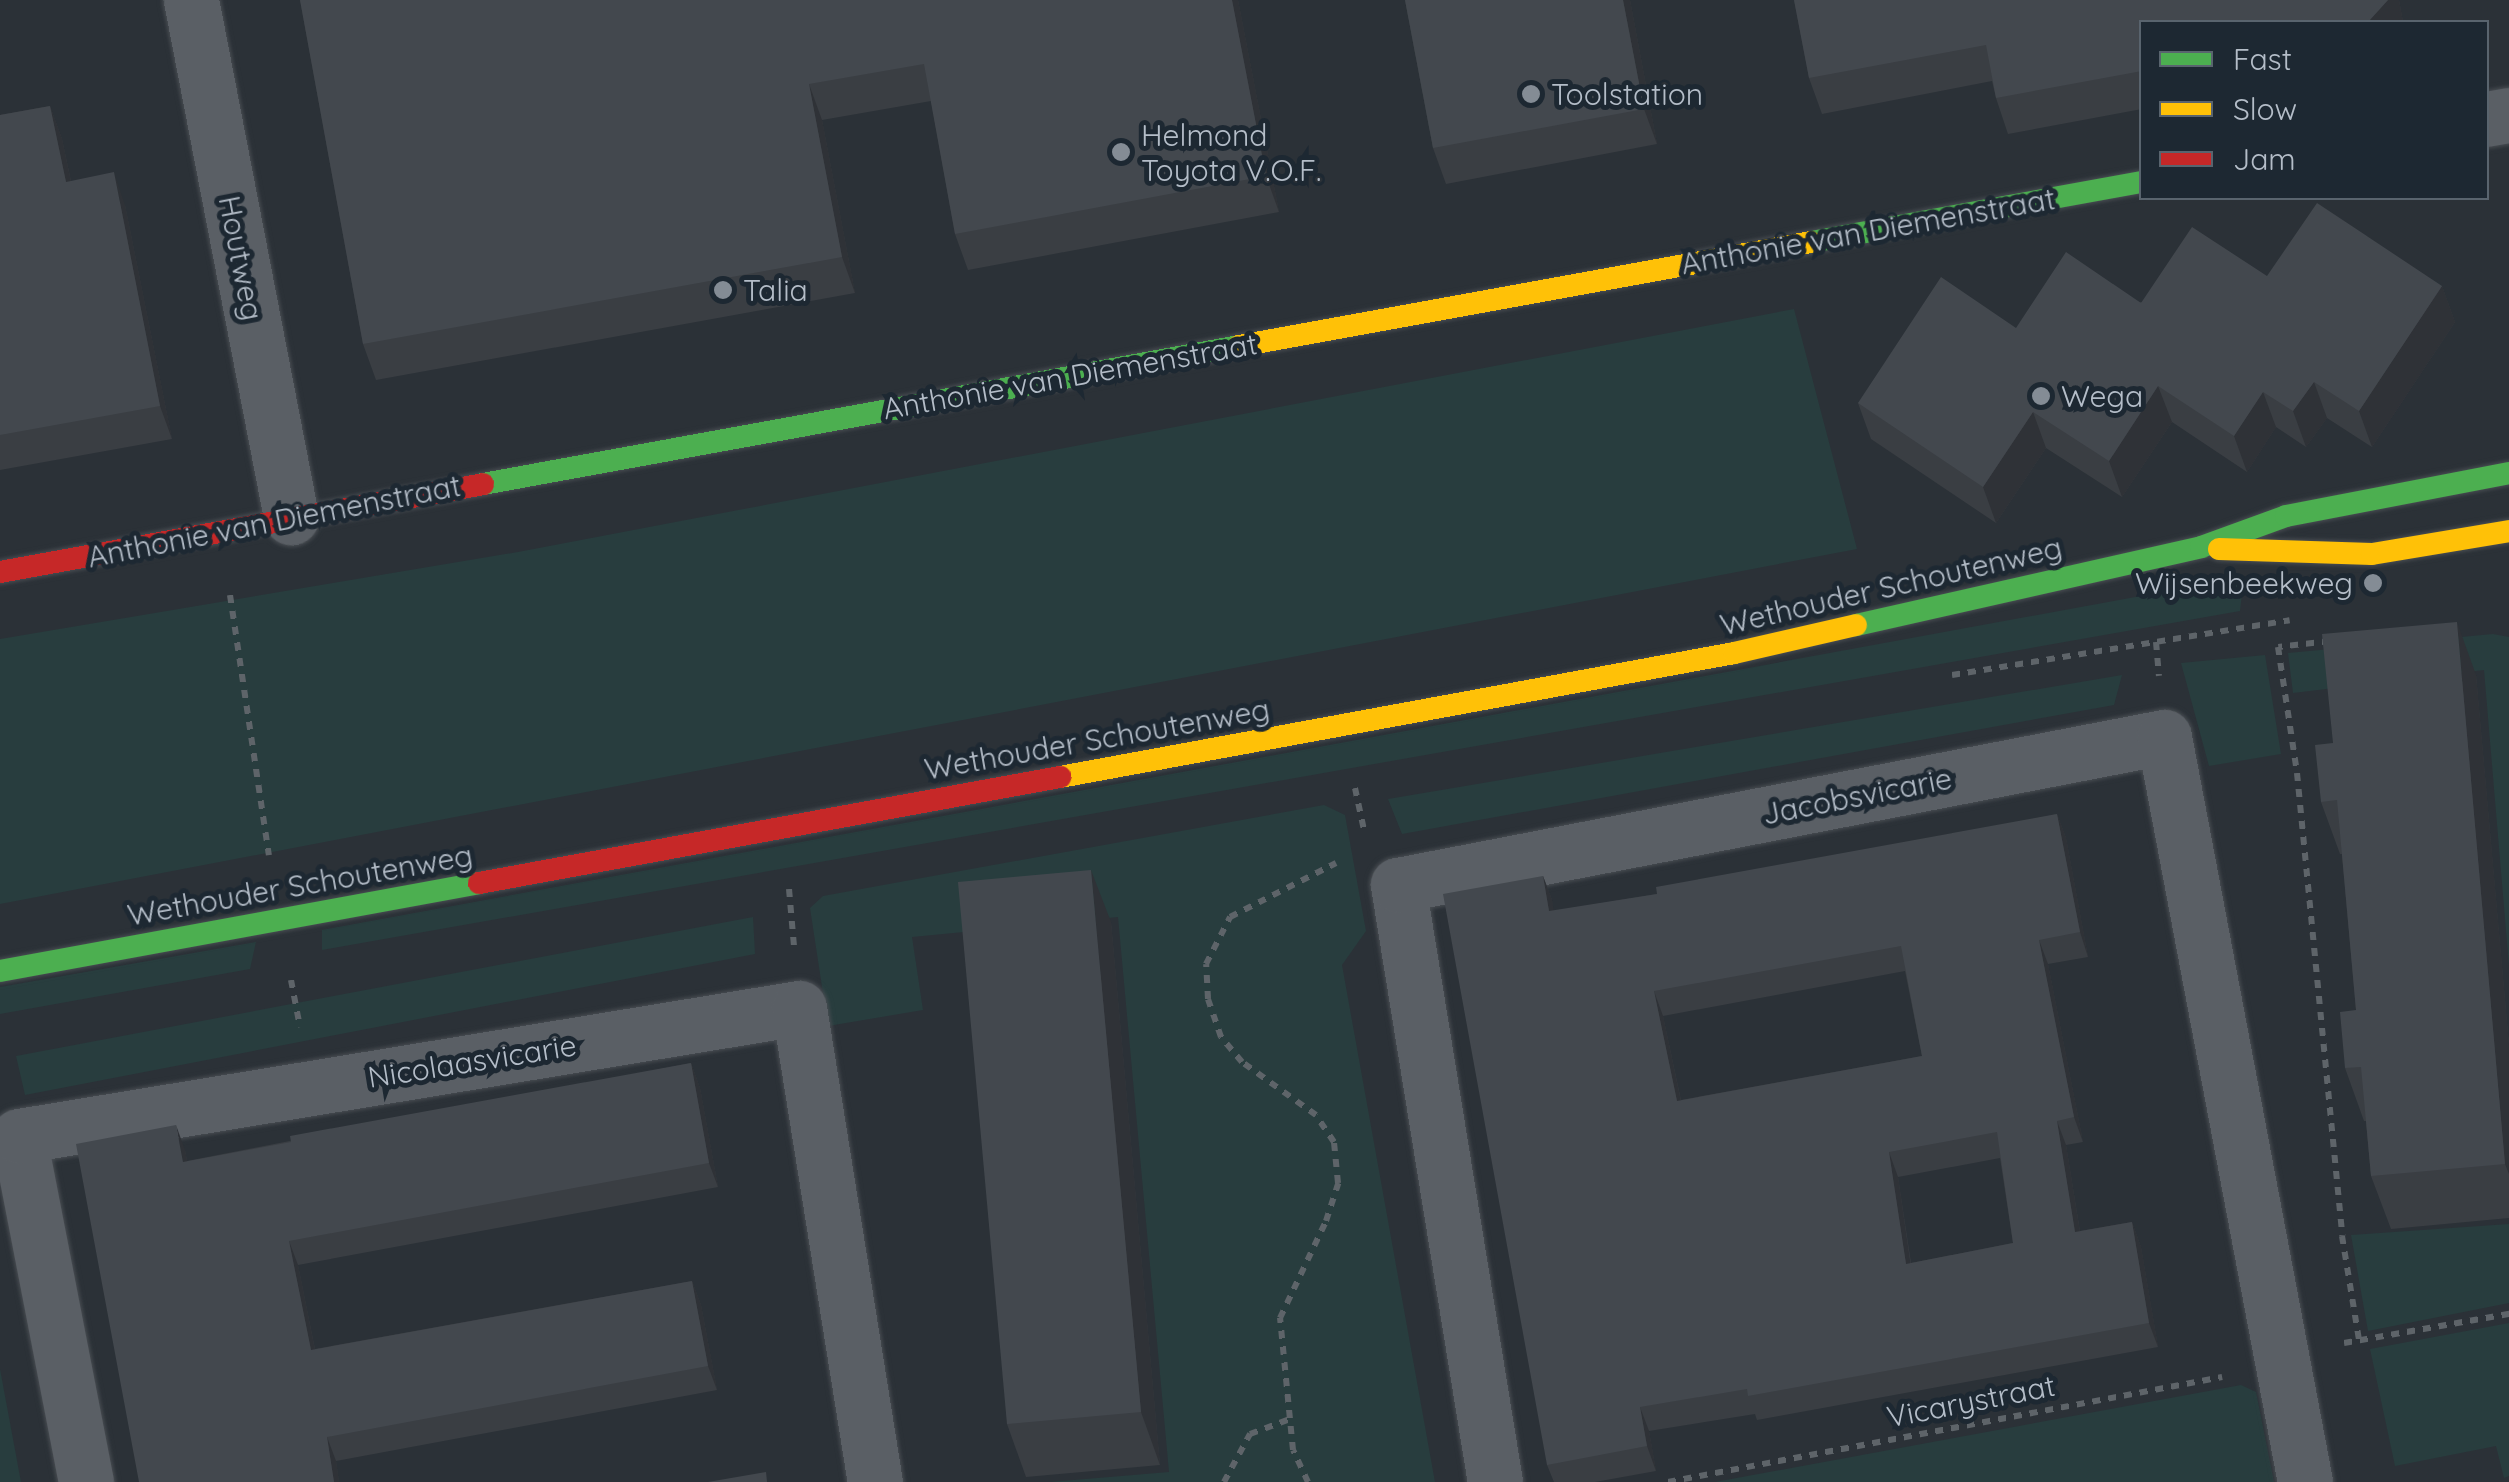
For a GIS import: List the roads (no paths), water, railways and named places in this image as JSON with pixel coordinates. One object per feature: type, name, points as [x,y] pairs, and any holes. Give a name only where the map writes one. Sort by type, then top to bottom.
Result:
[{"type":"street","name":"Houtweg","points":[[191,0],[290,517]]},
{"type":"street","name":"Anthonie van Diemenstraat","points":[[0,572],[2139,183]]},
{"type":"street","name":"Wethouder Schoutenweg","points":[[0,971],[1734,653],[2202,547],[2286,516],[2509,473]]},
{"type":"street","name":"Wethouder Schoutenweg","points":[[2202,547],[2304,555],[2372,554],[2509,531]]},
{"type":"street","name":"Jacobsvicarie","points":[[1495,1482],[1398,885],[2164,737],[2305,1482]]},
{"type":"street","name":"Nicolaasvicarie","points":[[86,1482],[19,1136],[799,1008],[874,1482]]},
{"type":"place","name":"Toolstation","points":[[1531,94]]},
{"type":"place","name":"Helmond Toyota V.O.F.","points":[[1121,152]]},
{"type":"place","name":"Talia","points":[[723,290]]},
{"type":"place","name":"Wega","points":[[2041,396]]},
{"type":"place","name":"Wijsenbeekweg","points":[[2373,583]]}]
